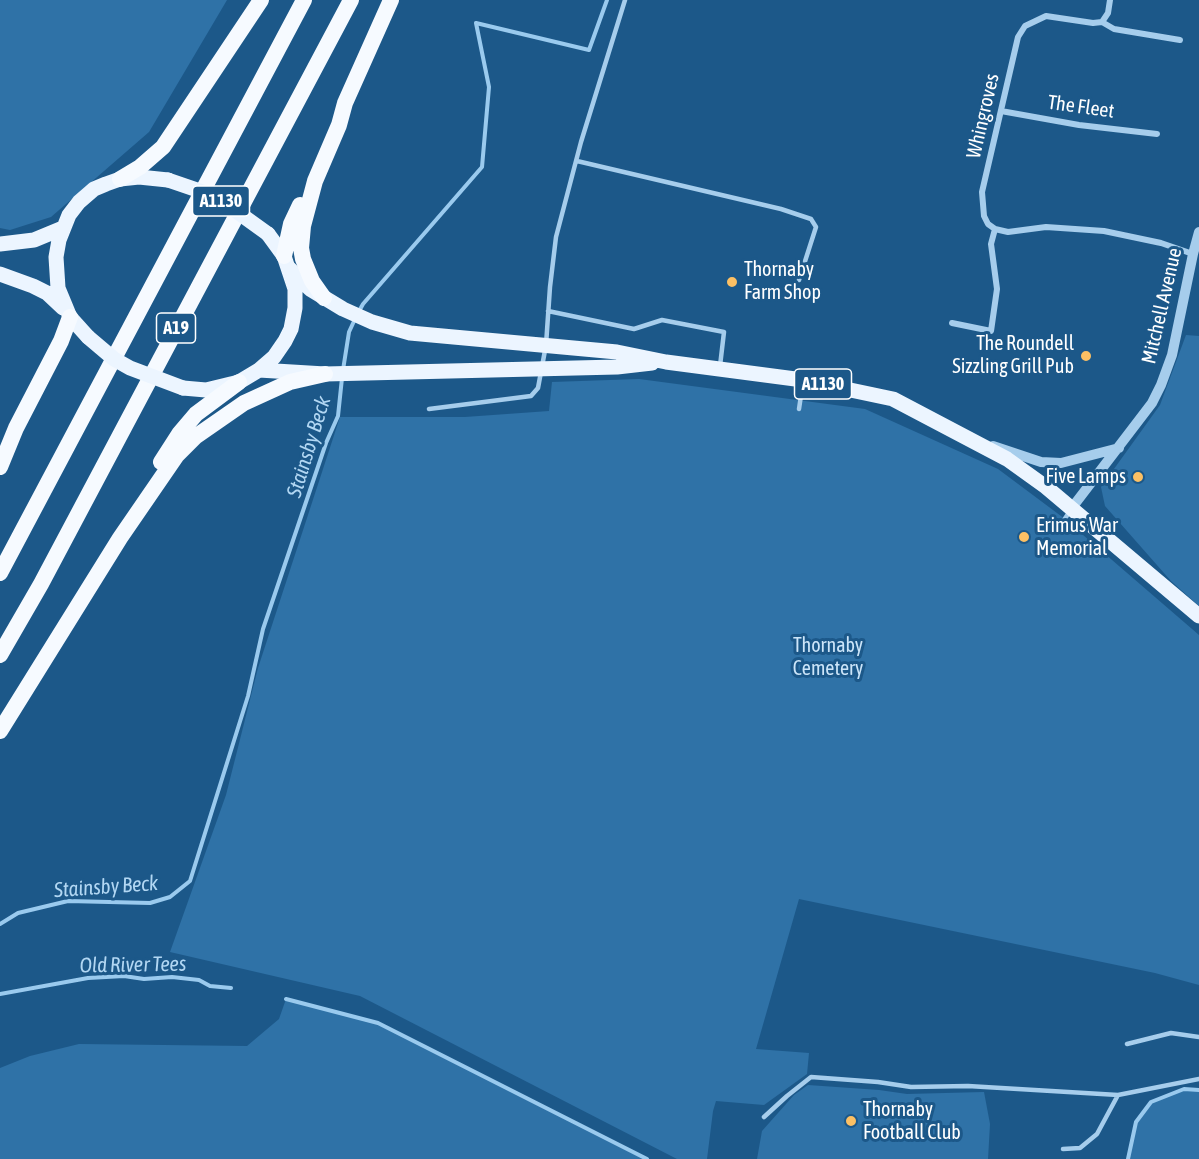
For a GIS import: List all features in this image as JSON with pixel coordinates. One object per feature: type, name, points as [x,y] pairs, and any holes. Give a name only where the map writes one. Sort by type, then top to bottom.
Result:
[{"type":"highway","points":[[120,179],[140,167],[163,147],[261,0]]},
{"type":"highway","name":"A19","points":[[0,573],[304,0]]},
{"type":"highway","name":"A19","points":[[0,656],[351,0]]},
{"type":"highway","points":[[324,298],[312,280],[303,259],[301,248],[303,226],[315,181],[339,124],[345,103],[391,0]]},
{"type":"highway","points":[[287,262],[291,224],[301,201],[315,181]]},
{"type":"highway","points":[[0,467],[16,428],[61,341],[69,314]]},
{"type":"highway","points":[[0,731],[146,498],[177,455],[195,437],[228,413],[267,391],[290,382],[328,374]]},
{"type":"highway","points":[[146,498],[154,474],[179,434],[209,403],[239,382]]},
{"type":"main road","name":"A1130","points":[[120,179],[140,177],[168,180],[225,203],[268,234],[287,262],[310,289],[343,309],[372,322],[410,333],[617,352],[666,362],[803,380],[893,399],[1007,459],[1046,487],[1199,616]]},
{"type":"main road","points":[[69,314],[60,295],[56,275],[56,257],[63,228],[79,202],[94,189],[120,179]]},
{"type":"main road","points":[[0,244],[34,240],[63,228]]},
{"type":"main road","points":[[0,274],[47,293],[88,337],[130,368],[183,388],[206,390],[239,382],[259,370],[274,357],[285,341],[291,329],[295,308],[295,289],[287,262]]},
{"type":"main road","name":"A1130","points":[[259,370],[328,374],[616,367],[666,362]]},
{"type":"street","points":[[1102,22],[1108,13],[1110,0]]},
{"type":"street","name":"Whingroves","points":[[952,323],[991,331],[997,290],[991,244],[995,229],[988,224],[984,216],[982,192],[1018,37],[1026,26],[1046,16],[1093,24],[1102,22],[1114,29],[1180,40]]},
{"type":"street","name":"The Fleet","points":[[1001,111],[1079,125],[1156,134]]},
{"type":"street","points":[[995,229],[1008,232],[1046,227],[1104,231],[1161,243],[1193,254]]},
{"type":"street","name":"Mitchell Avenue","points":[[1071,508],[1152,403],[1161,385],[1172,355],[1199,232]]},
{"type":"street","points":[[969,439],[1041,462],[1061,463],[1119,448]]},
{"type":"lane","points":[[429,409],[531,396],[538,388],[546,345],[556,237],[581,142],[625,0]]},
{"type":"lane","points":[[577,161],[781,209],[811,219],[816,227],[799,280]]},
{"type":"lane","points":[[548,311],[634,329],[662,320],[724,332],[720,368]]},
{"type":"lane","points":[[799,409],[803,380]]},
{"type":"lane","points":[[1058,529],[1071,508]]},
{"type":"lane","points":[[1127,1044],[1171,1032],[1199,1037]]},
{"type":"lane","points":[[764,1118],[811,1077],[912,1087],[968,1086],[1118,1095],[1199,1079]]},
{"type":"lane","points":[[1063,1149],[1080,1148],[1097,1134],[1118,1095]]},
{"type":"green space","points":[[0,0],[227,0],[149,132],[51,217],[10,230],[0,228]]},
{"type":"green space","points":[[1186,335],[1199,336],[1199,606],[1171,581],[1105,506],[1101,487],[1160,405]]},
{"type":"green space","name":"Thornaby Cemetery","points":[[639,379],[865,409],[998,469],[1061,516],[1199,635],[1199,985],[1155,973],[799,899],[756,1049],[809,1053],[807,1074],[764,1105],[716,1101],[707,1159],[677,1159],[360,996],[170,952],[226,795],[258,668],[340,417],[465,417],[549,411],[552,382]]},
{"type":"green space","points":[[286,999],[378,1023],[647,1159],[0,1159],[0,1068],[30,1056],[79,1044],[247,1046],[279,1019]]},
{"type":"green space","points":[[808,1085],[907,1094],[984,1092],[990,1124],[988,1159],[757,1159],[762,1131],[794,1095]]},
{"type":"green space","points":[[1184,1089],[1199,1090],[1199,1159],[1128,1159],[1136,1122],[1151,1102]]},
{"type":"waterway","name":"Stainsby Beck","points":[[358,313],[363,304],[482,167],[489,87],[476,23],[589,50],[607,0]]},
{"type":"waterway","name":"Stainsby Beck","points":[[343,370],[349,332],[355,319]]},
{"type":"waterway","name":"Stainsby Beck","points":[[0,924],[18,913],[68,901],[150,903],[170,897],[190,881],[248,696],[263,629],[326,443],[338,416],[342,378]]},
{"type":"waterway","name":"Old River Tees","points":[[0,994],[88,978],[124,976],[144,979],[172,977],[199,980],[210,986],[231,988]]},
{"type":"waterway","points":[[286,999],[378,1023],[647,1159]]},
{"type":"waterway","points":[[1128,1159],[1136,1122],[1151,1102],[1184,1089],[1199,1090]]},
{"type":"place","name":"Thornaby Farm Shop","points":[[732,282]]},
{"type":"place","name":"The Roundell Sizzling Grill Pub","points":[[1086,356]]},
{"type":"place","name":"Five Lamps","points":[[1138,477]]},
{"type":"place","name":"Erimus War Memorial","points":[[1024,537]]},
{"type":"place","name":"Thornaby Football Club","points":[[851,1121]]}]
